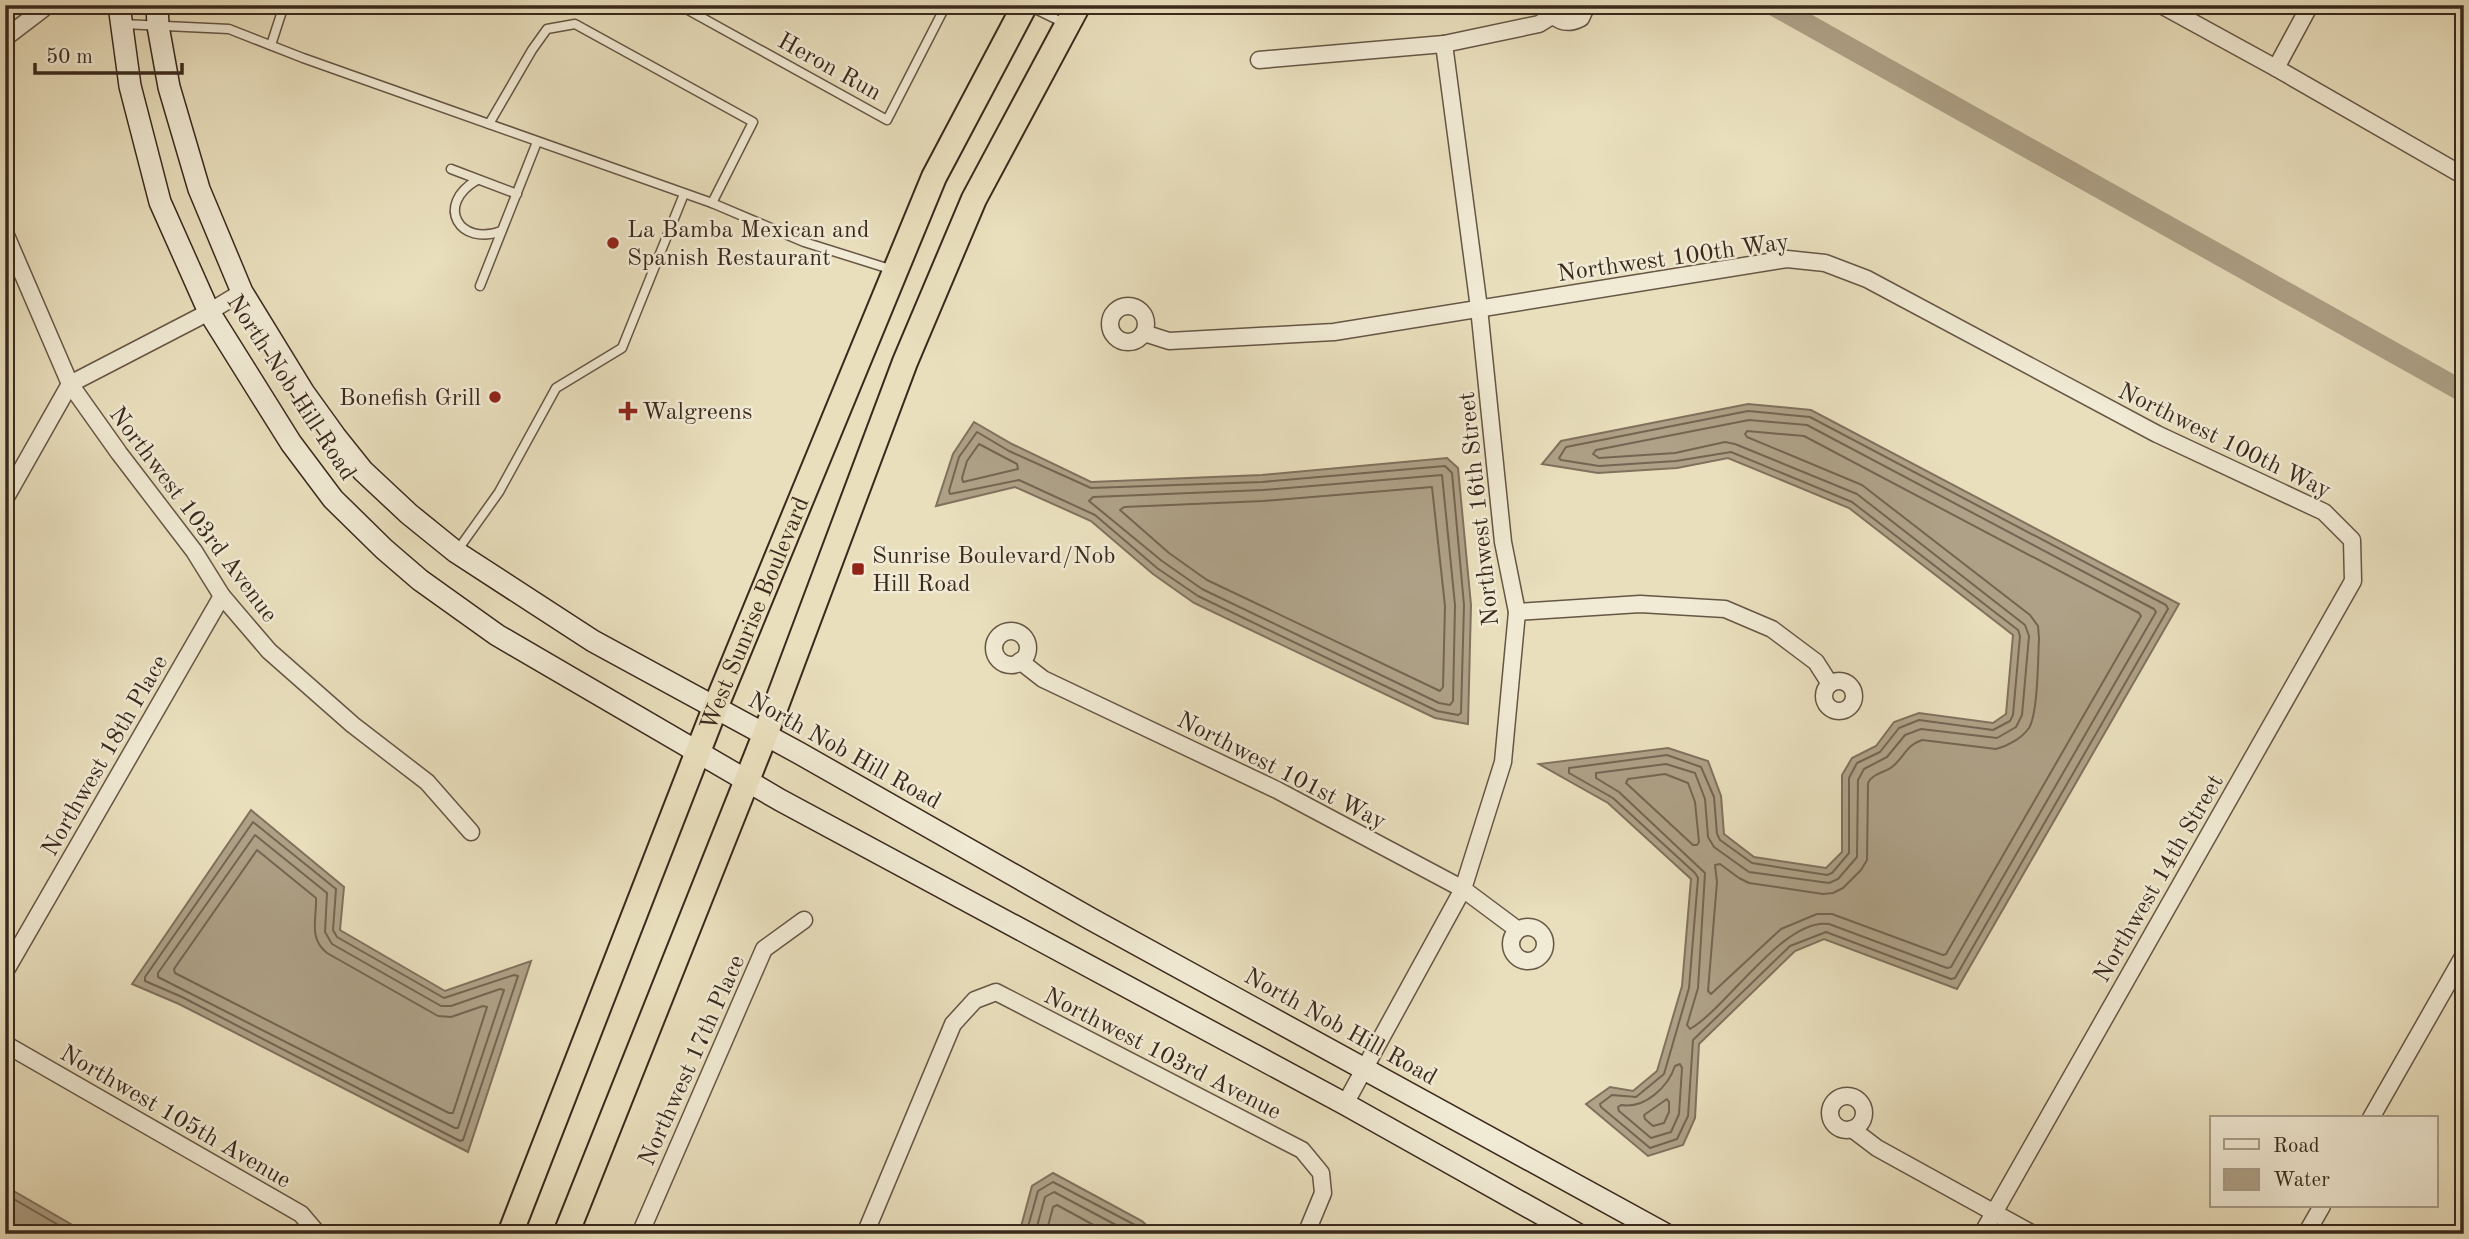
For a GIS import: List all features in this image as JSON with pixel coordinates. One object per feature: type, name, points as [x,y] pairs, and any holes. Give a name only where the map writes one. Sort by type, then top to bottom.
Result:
[{"type":"highway","name":"West Sunrise Boulevard","points":[[510,1234],[715,708],[934,177],[1026,5]]},
{"type":"highway","name":"West Sunrise Boulevard","points":[[566,1234],[765,735],[905,362],[974,199],[1072,15]]},
{"type":"main road","name":"North Nob Hill Road","points":[[119,15],[130,86],[160,202],[209,312],[291,443],[333,499],[420,580],[497,635],[745,780],[1345,1104],[1577,1234]]},
{"type":"main road","name":"North Nob Hill Road","points":[[157,15],[169,87],[199,189],[242,292],[304,393],[363,471],[409,514],[456,552],[593,642],[1665,1234]]},
{"type":"street","points":[[1259,60],[1444,44],[1539,24],[1550,10],[1563,22],[1575,21],[1585,13],[1587,5]]},
{"type":"street","points":[[2161,5],[2464,176]]},
{"type":"street","points":[[2276,68],[2310,5]]},
{"type":"street","points":[[5,38],[43,9]]},
{"type":"street","name":"Northwest 16th Street","points":[[1345,1104],[1463,889],[1503,762],[1517,612],[1503,542],[1479,308],[1444,44]]},
{"type":"street","name":"Northwest 103rd Avenue","points":[[5,233],[70,384],[194,551],[222,596],[269,651],[353,725],[426,782],[471,832]]},
{"type":"street","name":"Northwest 100th Way","points":[[1144,333],[1169,341],[1334,332],[1787,260],[1825,263],[1867,279],[2157,434],[2324,512],[2352,540]]},
{"type":"street","points":[[5,499],[70,384],[242,292]]},
{"type":"street","name":"Northwest 14th Street","points":[[1982,1234],[2353,581],[2352,540]]},
{"type":"street","name":"Northwest 18th Place","points":[[5,972],[222,596]]},
{"type":"street","points":[[1517,612],[1640,604],[1725,609],[1772,629],[1816,662],[1830,684]]},
{"type":"street","name":"Northwest 101st Way","points":[[1020,661],[1043,679],[1277,790],[1463,889],[1518,930]]},
{"type":"street","name":"Northwest 17th Place","points":[[640,1234],[764,949],[804,920]]},
{"type":"street","points":[[2372,1116],[2464,955]]},
{"type":"street","name":"Northwest 103rd Avenue","points":[[864,1234],[953,1024],[975,1000],[996,992],[1302,1150],[1321,1173],[1323,1194],[1306,1234]]},
{"type":"street","name":"Northwest 105th Avenue","points":[[5,1044],[301,1214],[318,1234]]},
{"type":"street","points":[[1852,1129],[1877,1148],[2033,1234]]},
{"type":"street","points":[[2306,1234],[2321,1208]]},
{"type":"lane","points":[[271,45],[284,5]]},
{"type":"lane","name":"Heron Run","points":[[679,5],[887,120],[946,5]]},
{"type":"lane","points":[[1026,5],[1072,15]]},
{"type":"lane","points":[[119,15],[157,15],[229,29],[712,203],[804,242],[897,271]]},
{"type":"lane","points":[[489,124],[547,29],[575,24],[753,122],[712,203]]},
{"type":"lane","points":[[480,286],[537,142]]},
{"type":"lane","points":[[451,169],[517,194]]},
{"type":"lane","points":[[477,180],[465,187],[457,197],[454,208],[456,219],[463,228],[472,233],[492,235],[501,231]]},
{"type":"lane","points":[[456,552],[499,492],[556,388],[622,348],[684,194]]},
{"type":"water","points":[[1748,404],[1811,410],[2179,604],[1957,989],[1824,939],[1795,951],[1699,1044],[1695,1118],[1683,1145],[1648,1156],[1586,1104],[1610,1087],[1633,1091],[1657,1071],[1682,986],[1691,879],[1608,803],[1539,764],[1668,748],[1708,761],[1721,796],[1724,834],[1754,857],[1826,868],[1842,852],[1842,775],[1852,758],[1876,746],[1894,722],[1919,713],[1993,723],[2006,714],[2013,635],[1849,508],[1728,458],[1677,468],[1598,473],[1542,464],[1561,441]]},
{"type":"water","points":[[974,422],[1012,444],[1091,482],[1262,475],[1447,458],[1458,468],[1471,605],[1468,724],[1435,718],[1194,603],[1153,574],[1091,521],[1015,487],[936,506],[953,454]]},
{"type":"water","points":[[251,810],[344,887],[340,930],[445,991],[531,961],[468,1152],[179,1004],[132,984]]},
{"type":"water","points":[[1053,1173],[1142,1221],[1156,1234],[1019,1234],[1032,1186]]},
{"type":"water","points":[[5,1186],[88,1234],[5,1234]]},
{"type":"waterway","points":[[1773,5],[2464,392]]},
{"type":"place","name":"La Bamba Mexican and Spanish Restaurant","points":[[613,243]]},
{"type":"place","name":"Bonefish Grill","points":[[495,397]]},
{"type":"place","name":"Walgreens","points":[[628,411]]},
{"type":"place","name":"Sunrise Boulevard/Nob Hill Road","points":[[858,569]]}]
